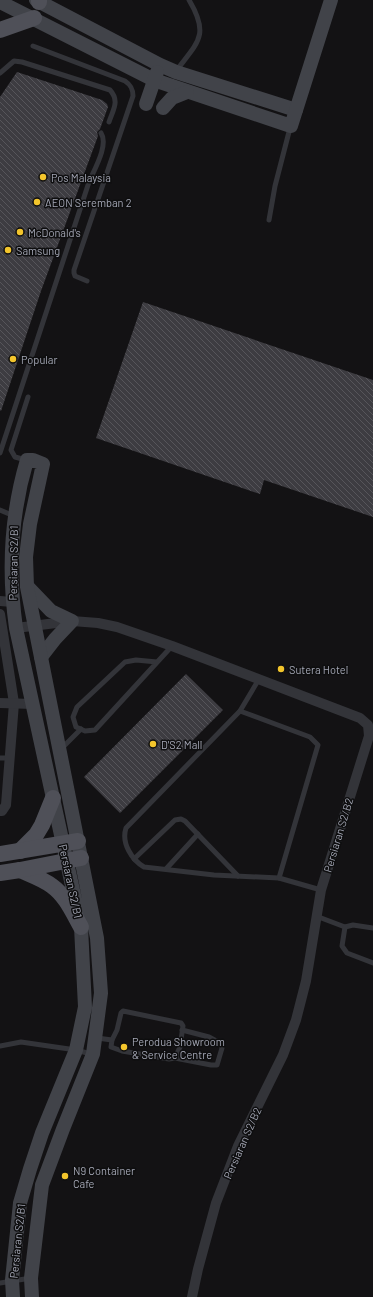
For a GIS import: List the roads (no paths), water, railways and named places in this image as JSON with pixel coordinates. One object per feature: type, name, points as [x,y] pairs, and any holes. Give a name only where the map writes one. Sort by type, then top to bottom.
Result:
[{"type":"main road","points":[[0,30],[34,18]]},
{"type":"main road","points":[[20,851],[36,835],[42,825],[53,798]]},
{"type":"main road","points":[[0,854],[71,843]]},
{"type":"main road","points":[[0,873],[74,860]]},
{"type":"main road","points":[[20,870],[52,885],[60,892],[81,927]]},
{"type":"street","points":[[0,2],[154,80],[291,126],[331,0]]},
{"type":"street","points":[[38,1],[176,72],[296,110]]},
{"type":"street","points":[[134,69],[142,83],[146,104],[160,65]]},
{"type":"street","points":[[170,86],[176,72]]},
{"type":"street","points":[[162,108],[172,98],[187,92]]},
{"type":"street","name":"Persiaran S2/B1","points":[[13,1297],[6,1282],[20,1202],[42,1133],[76,1050],[85,1007],[81,927],[74,860],[60,751],[27,587],[26,557],[30,524],[43,464],[33,460],[27,460],[19,486],[14,516],[6,602],[16,628],[53,798],[71,843]]},
{"type":"street","points":[[27,587],[51,611],[72,621],[41,657]]},
{"type":"street","points":[[0,614],[14,703],[5,758],[6,805],[2,811],[0,811]]},
{"type":"street","name":"Persiaran S2/B2","points":[[16,628],[72,621],[98,623],[117,627],[172,646],[360,718],[370,724],[369,736],[321,890],[306,981],[296,1020],[282,1055],[238,1146],[216,1203],[192,1297]]},
{"type":"street","points":[[0,703],[33,704]]},
{"type":"street","name":"Persiaran S2/B1","points":[[32,1297],[31,1278],[42,1185],[93,1054],[101,992],[97,938],[74,860]]},
{"type":"lane","points":[[176,72],[198,43],[200,29],[198,15],[188,0]]},
{"type":"lane","points":[[33,46],[125,81],[133,89],[133,96],[74,270],[75,276],[87,281]]},
{"type":"lane","points":[[0,73],[14,61],[22,62],[110,90],[115,95],[115,103],[108,122]]},
{"type":"lane","points":[[270,220],[275,186],[291,126]]},
{"type":"lane","points":[[0,453],[86,190],[104,145],[104,137],[101,133]]},
{"type":"lane","points":[[27,460],[16,457],[11,450],[28,397]]},
{"type":"lane","points":[[0,510],[14,516]]},
{"type":"lane","points":[[157,662],[136,660],[125,662],[77,707],[73,717],[76,727],[85,731],[95,730],[172,646]]},
{"type":"lane","points":[[258,679],[251,694],[240,711],[126,828],[124,840],[134,858],[144,867],[214,875],[279,878],[321,890]]},
{"type":"lane","points":[[240,711],[310,737],[318,745],[279,878]]},
{"type":"lane","points":[[60,751],[81,729]]},
{"type":"lane","points":[[134,858],[175,820],[181,819],[185,821],[238,876]]},
{"type":"lane","points":[[166,869],[198,834]]},
{"type":"lane","points":[[316,916],[345,927],[353,925],[373,928]]},
{"type":"lane","points":[[345,927],[342,946],[347,953],[373,963]]},
{"type":"lane","points":[[175,1058],[180,1047],[182,1030],[183,1026],[179,1022],[123,1011],[112,1040],[112,1047],[122,1051],[217,1065],[222,1048],[220,1043],[209,1037],[182,1030]]},
{"type":"lane","points":[[96,1037],[112,1040]]},
{"type":"lane","points":[[0,1046],[21,1042],[93,1054]]},
{"type":"lane","points":[[6,1282],[31,1278]]},
{"type":"place","name":"Pos Malaysia","points":[[43,177]]},
{"type":"place","name":"AEON Seremban 2","points":[[37,202]]},
{"type":"place","name":"McDonald's","points":[[20,232]]},
{"type":"place","name":"Samsung","points":[[8,250]]},
{"type":"place","name":"Popular","points":[[13,359]]},
{"type":"place","name":"Sutera Hotel","points":[[281,669]]},
{"type":"place","name":"D'S2 Mall","points":[[153,744]]},
{"type":"place","name":"Perodua Showroom & Service Centre","points":[[124,1047]]},
{"type":"place","name":"N9 Container Cafe","points":[[65,1176]]}]
